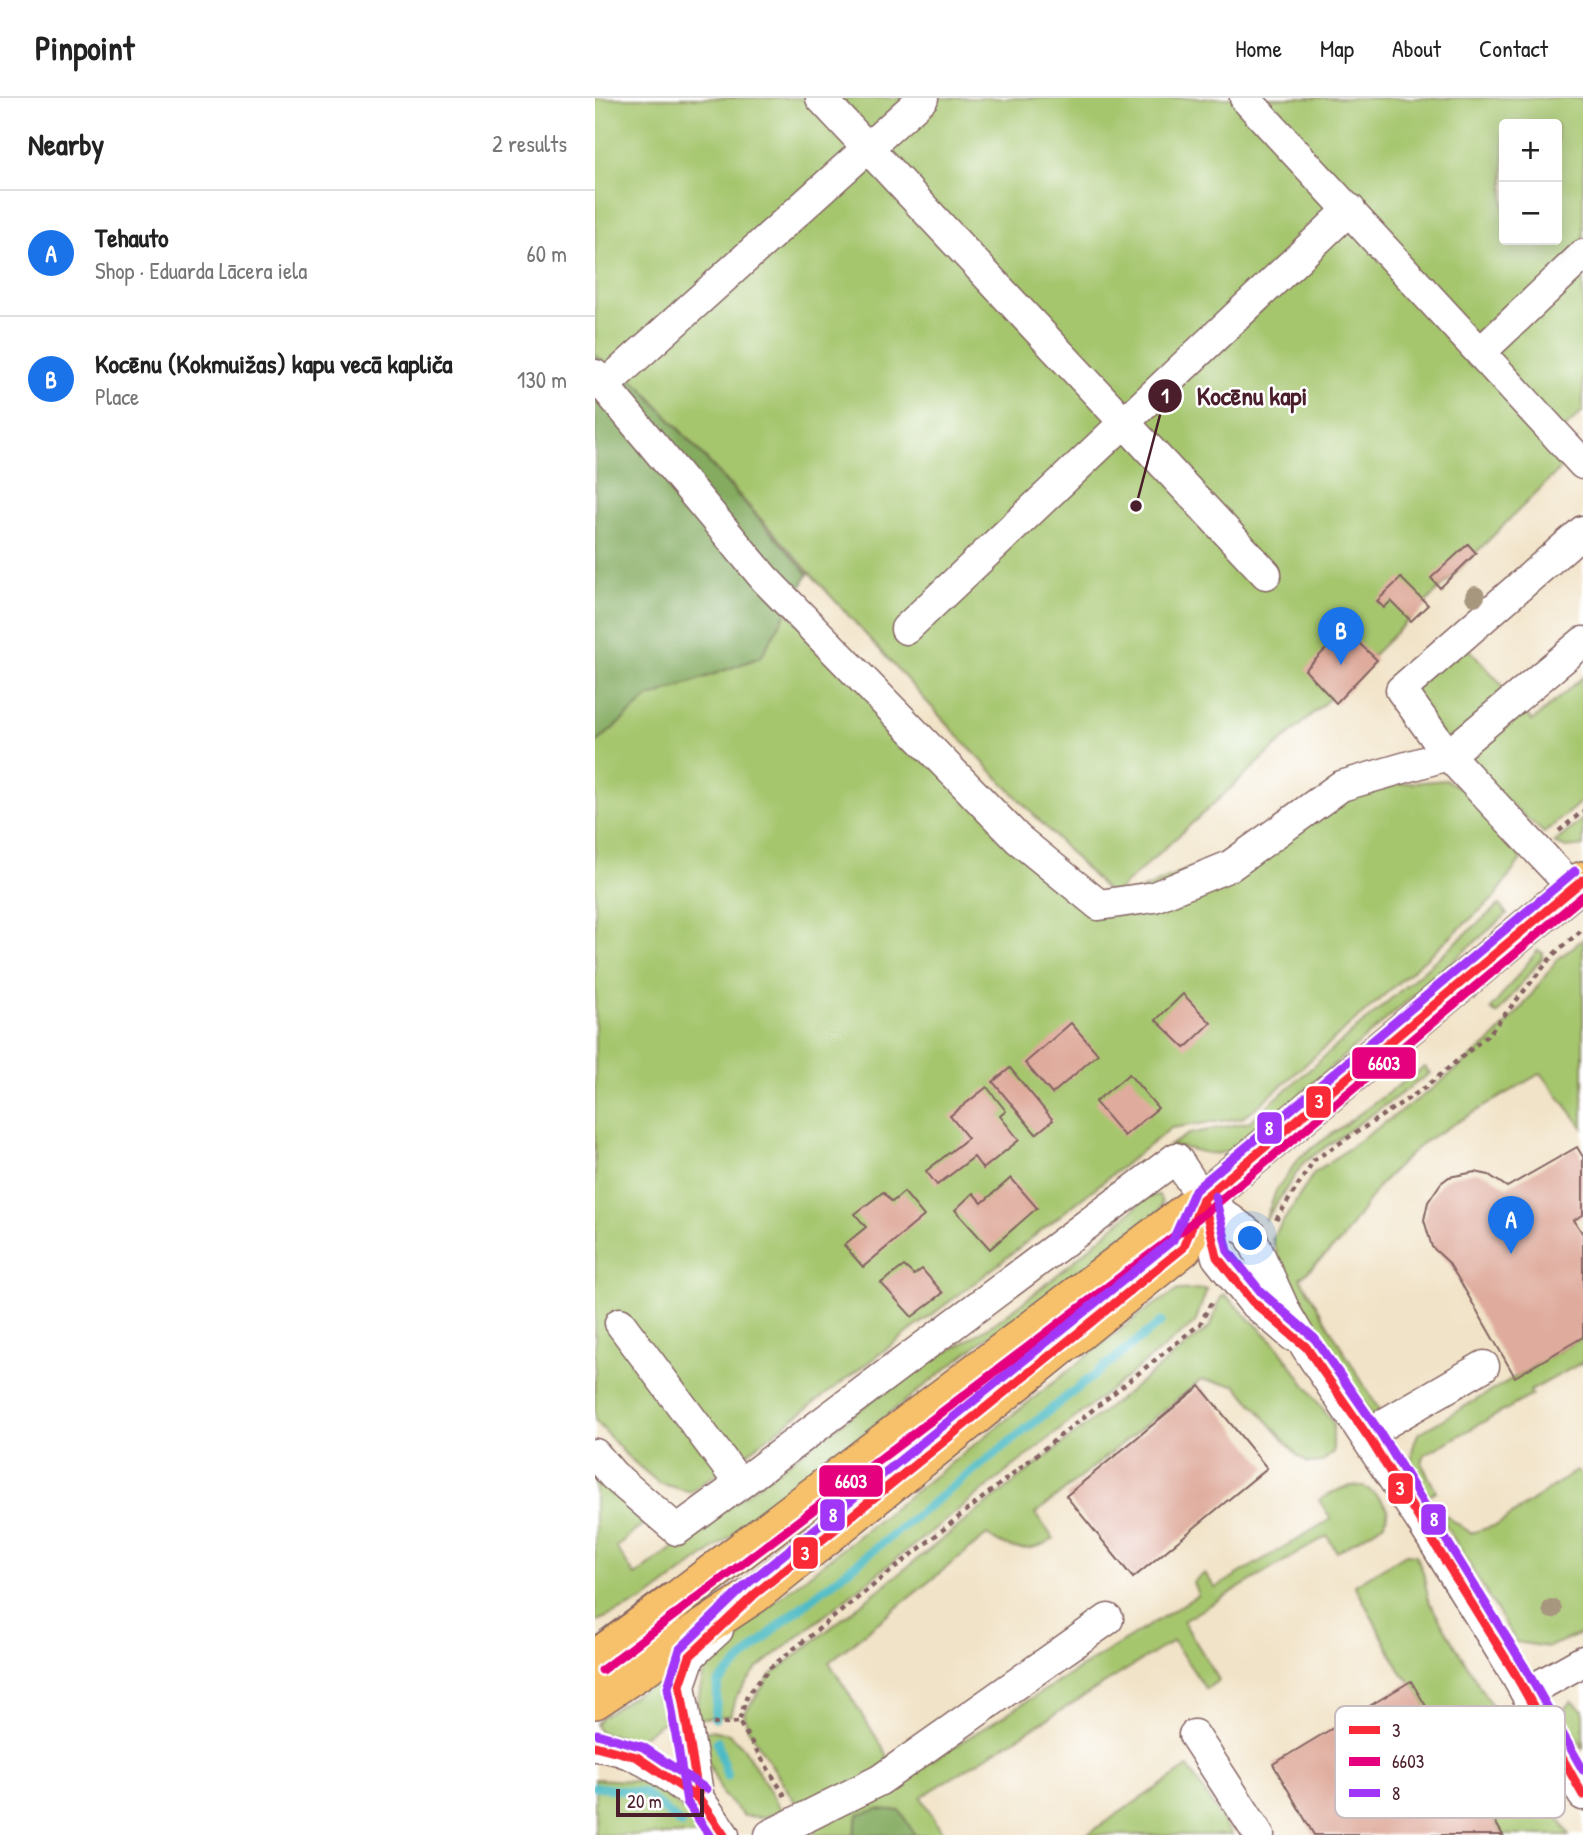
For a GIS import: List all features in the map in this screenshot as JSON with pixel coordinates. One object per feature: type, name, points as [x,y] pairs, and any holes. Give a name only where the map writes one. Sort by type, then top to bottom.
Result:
[{"type":"highway","points":[[595,1638],[674,1602]]},
{"type":"highway","points":[[595,1660],[674,1602]]},
{"type":"main road","points":[[674,1602],[1203,1199],[1578,884]]},
{"type":"main road","points":[[595,1700],[755,1594],[1183,1248],[1203,1199]]},
{"type":"street","points":[[821,98],[1266,574]]},
{"type":"street","points":[[923,98],[600,380],[764,579],[1018,839],[1099,905],[1154,897],[1230,866],[1341,786],[1448,755],[1583,642]]},
{"type":"street","points":[[1245,98],[1583,464]]},
{"type":"street","points":[[906,629],[1350,209]]},
{"type":"street","points":[[1481,352],[1583,255]]},
{"type":"street","points":[[1578,884],[1448,755],[1401,690],[1583,531]]},
{"type":"street","points":[[595,1454],[613,1475],[677,1530],[1176,1158],[1203,1199],[1217,1257],[1252,1301],[1306,1347],[1371,1441],[1533,1706]]},
{"type":"street","points":[[620,1323],[740,1484]]},
{"type":"street","points":[[1371,1441],[1379,1427],[1484,1366]]},
{"type":"street","points":[[699,1799],[680,1685],[690,1656],[755,1594]]},
{"type":"street","points":[[770,1835],[880,1780],[1108,1619]]},
{"type":"street","points":[[1526,1693],[1582,1662]]},
{"type":"street","points":[[1194,1735],[1259,1835]]},
{"type":"street","points":[[595,1746],[616,1747],[652,1764],[699,1799],[724,1835]]},
{"type":"street","points":[[1565,1763],[1583,1795]]},
{"type":"path","points":[[1556,834],[1583,811]]},
{"type":"path","points":[[1269,1231],[1314,1160],[1426,1087],[1489,1034],[1553,954],[1583,929]]},
{"type":"path","points":[[800,1820],[739,1722],[747,1696],[770,1668],[1200,1324],[1217,1290]]},
{"type":"green space","points":[[595,98],[1583,98],[1583,411],[1563,430],[1570,459],[1332,696],[1112,896],[958,736],[641,387],[595,355]]},
{"type":"green space","points":[[595,355],[641,387],[808,574],[761,657],[648,698],[595,744]]},
{"type":"green space","points":[[787,612],[1097,910],[1343,800],[1400,784],[1446,780],[1477,798],[1521,859],[1494,898],[1242,1118],[1171,1128],[977,1281],[754,1448],[690,1492],[659,1483],[627,1456],[595,1420],[595,744],[648,698],[761,657]]},
{"type":"green space","points":[[1463,642],[1502,685],[1503,696],[1448,743],[1412,692]]},
{"type":"green space","points":[[1583,677],[1583,800],[1544,833],[1471,770],[1472,755],[1519,713],[1526,713],[1532,721]]},
{"type":"green space","points":[[1583,819],[1583,846],[1566,848],[1554,843]]},
{"type":"green space","points":[[1499,905],[1507,914],[1249,1139],[1217,1154],[1169,1146],[1189,1134],[1249,1122]]},
{"type":"green space","points":[[1583,939],[1583,1128],[1541,1073],[1422,1143],[1380,1184],[1341,1241],[1300,1278],[1379,1410],[1372,1416],[1284,1273],[1272,1239],[1314,1173],[1428,1092],[1489,1043],[1523,1006],[1557,960]]},
{"type":"green space","points":[[1538,950],[1543,953],[1542,958],[1497,1014],[1491,1009]]},
{"type":"green space","points":[[1424,1067],[1430,1073],[1303,1163],[1265,1221],[1276,1191],[1300,1157]]},
{"type":"green space","points":[[1159,1195],[1162,1203],[1160,1210],[1028,1312],[987,1337],[753,1520],[645,1600],[595,1622],[595,1466],[649,1519],[616,1547],[635,1576],[919,1366],[951,1350],[1011,1311],[1148,1197]]},
{"type":"green space","points":[[1207,1289],[1195,1323],[757,1669],[735,1698],[730,1716],[694,1719],[705,1667],[725,1641],[1143,1312],[1178,1290]]},
{"type":"green space","points":[[1224,1294],[1275,1343],[1333,1423],[1333,1452],[1322,1462],[1308,1463],[1298,1456],[1236,1385],[1201,1380],[1035,1514],[1054,1539],[1037,1547],[1020,1549],[1004,1545],[987,1535],[829,1662],[893,1764],[929,1762],[1198,1595],[1193,1582],[1205,1573],[1215,1588],[1331,1519],[1319,1500],[1339,1489],[1357,1486],[1372,1492],[1388,1509],[1385,1523],[1337,1552],[1327,1536],[1183,1621],[1219,1680],[1206,1689],[1173,1641],[921,1797],[944,1835],[911,1835],[895,1811],[853,1835],[816,1835],[748,1728],[744,1714],[770,1676],[1210,1327]]},
{"type":"green space","points":[[1583,1337],[1583,1362],[1530,1391],[1532,1395],[1424,1455],[1422,1464],[1436,1491],[1427,1496],[1413,1466],[1412,1452],[1418,1434]]},
{"type":"green space","points":[[1576,1471],[1583,1475],[1583,1633],[1548,1647],[1516,1642],[1436,1509],[1471,1533],[1497,1525]]},
{"type":"green space","points":[[1406,1554],[1416,1555],[1423,1572],[1429,1602],[1491,1706],[1425,1706],[1411,1682],[1402,1674],[1355,1585]]},
{"type":"green space","points":[[659,1679],[665,1682],[666,1720],[637,1740],[599,1732],[595,1724],[601,1717]]},
{"type":"green space","points":[[1571,1701],[1583,1710],[1583,1749],[1567,1720],[1565,1708]]},
{"type":"green space","points":[[711,1730],[729,1734],[743,1747],[782,1811],[763,1817],[744,1816],[723,1795],[696,1735]]},
{"type":"green space","points":[[1188,1767],[1232,1835],[1086,1835]]},
{"type":"green space","points":[[595,1779],[652,1782],[692,1818],[702,1835],[595,1835]]},
{"type":"green space","points":[[878,1809],[900,1811],[915,1835],[853,1835],[858,1815]]},
{"type":"green space","points":[[1493,1818],[1559,1818],[1569,1835],[1503,1835]]},
{"type":"building","points":[[1468,544],[1476,553],[1440,588],[1431,578]]},
{"type":"building","points":[[1401,578],[1428,605],[1411,621],[1391,601],[1384,608],[1377,601]]},
{"type":"building","points":[[1345,630],[1377,660],[1336,703],[1305,670]]},
{"type":"building","points":[[1183,994],[1211,1023],[1185,1048],[1156,1020]]},
{"type":"building","points":[[1071,1023],[1098,1054],[1052,1094],[1025,1063]]},
{"type":"building","points":[[1010,1068],[1053,1120],[1036,1134],[993,1082]]},
{"type":"building","points":[[1129,1074],[1158,1108],[1124,1136],[1095,1102]]},
{"type":"building","points":[[987,1087],[1006,1111],[1000,1116],[1019,1140],[983,1169],[974,1157],[937,1185],[926,1171],[968,1138],[950,1116]]},
{"type":"building","points":[[1577,1147],[1583,1157],[1583,1215],[1574,1220],[1583,1234],[1583,1337],[1515,1377],[1448,1262],[1432,1247],[1424,1220],[1428,1202],[1441,1183],[1449,1177],[1475,1172],[1489,1175],[1507,1187]]},
{"type":"building","points":[[1011,1178],[1037,1208],[990,1249],[955,1210],[973,1193],[982,1203]]},
{"type":"building","points":[[883,1192],[892,1202],[904,1192],[924,1216],[863,1267],[844,1245],[866,1227],[855,1214]]},
{"type":"building","points":[[904,1266],[914,1275],[922,1269],[943,1293],[912,1317],[881,1283]]},
{"type":"building","points":[[1200,1386],[1267,1468],[1133,1578],[1066,1496]]},
{"type":"building","points":[[1411,1681],[1426,1706],[1369,1706]]},
{"type":"building","points":[[1335,1727],[1335,1818],[1493,1818],[1503,1835],[1314,1835],[1273,1764]]},
{"type":"waterway","points":[[715,1718],[718,1683],[780,1624],[1161,1322]]},
{"type":"waterway","points":[[717,1741],[727,1776]]},
{"type":"waterway","points":[[595,1787],[644,1793],[681,1824]]},
{"type":"transit line","name":"8","points":[[709,1835],[687,1802],[668,1687],[680,1649],[747,1584],[1173,1240],[1195,1190],[1575,871]]},
{"type":"transit line","name":"3","points":[[724,1835],[699,1799],[680,1685],[690,1656],[755,1594],[1183,1248],[1203,1199],[1583,880]]},
{"type":"transit line","name":"6603","points":[[602,1670],[1210,1209],[1583,896]]},
{"type":"transit line","name":"8","points":[[1215,1196],[1228,1251],[1261,1292],[1315,1339],[1381,1434],[1547,1706]]},
{"type":"transit line","name":"3","points":[[1203,1199],[1217,1257],[1252,1301],[1306,1347],[1371,1441],[1533,1706]]},
{"type":"transit line","name":"8","points":[[597,1734],[643,1747],[706,1789]]},
{"type":"transit line","name":"8","points":[[1565,1738],[1583,1770]]},
{"type":"transit line","name":"3","points":[[595,1746],[637,1757],[699,1799]]},
{"type":"transit line","name":"3","points":[[1565,1763],[1583,1795]]},
{"type":"place","name":"Kocēnu kapi","points":[[1136,506]]},
{"type":"place","name":"Kocēnu (Kokmuižas) kapu vecā kapliča","points":[[1341,665]]},
{"type":"place","name":"Tehauto","points":[[1511,1254]]}]
